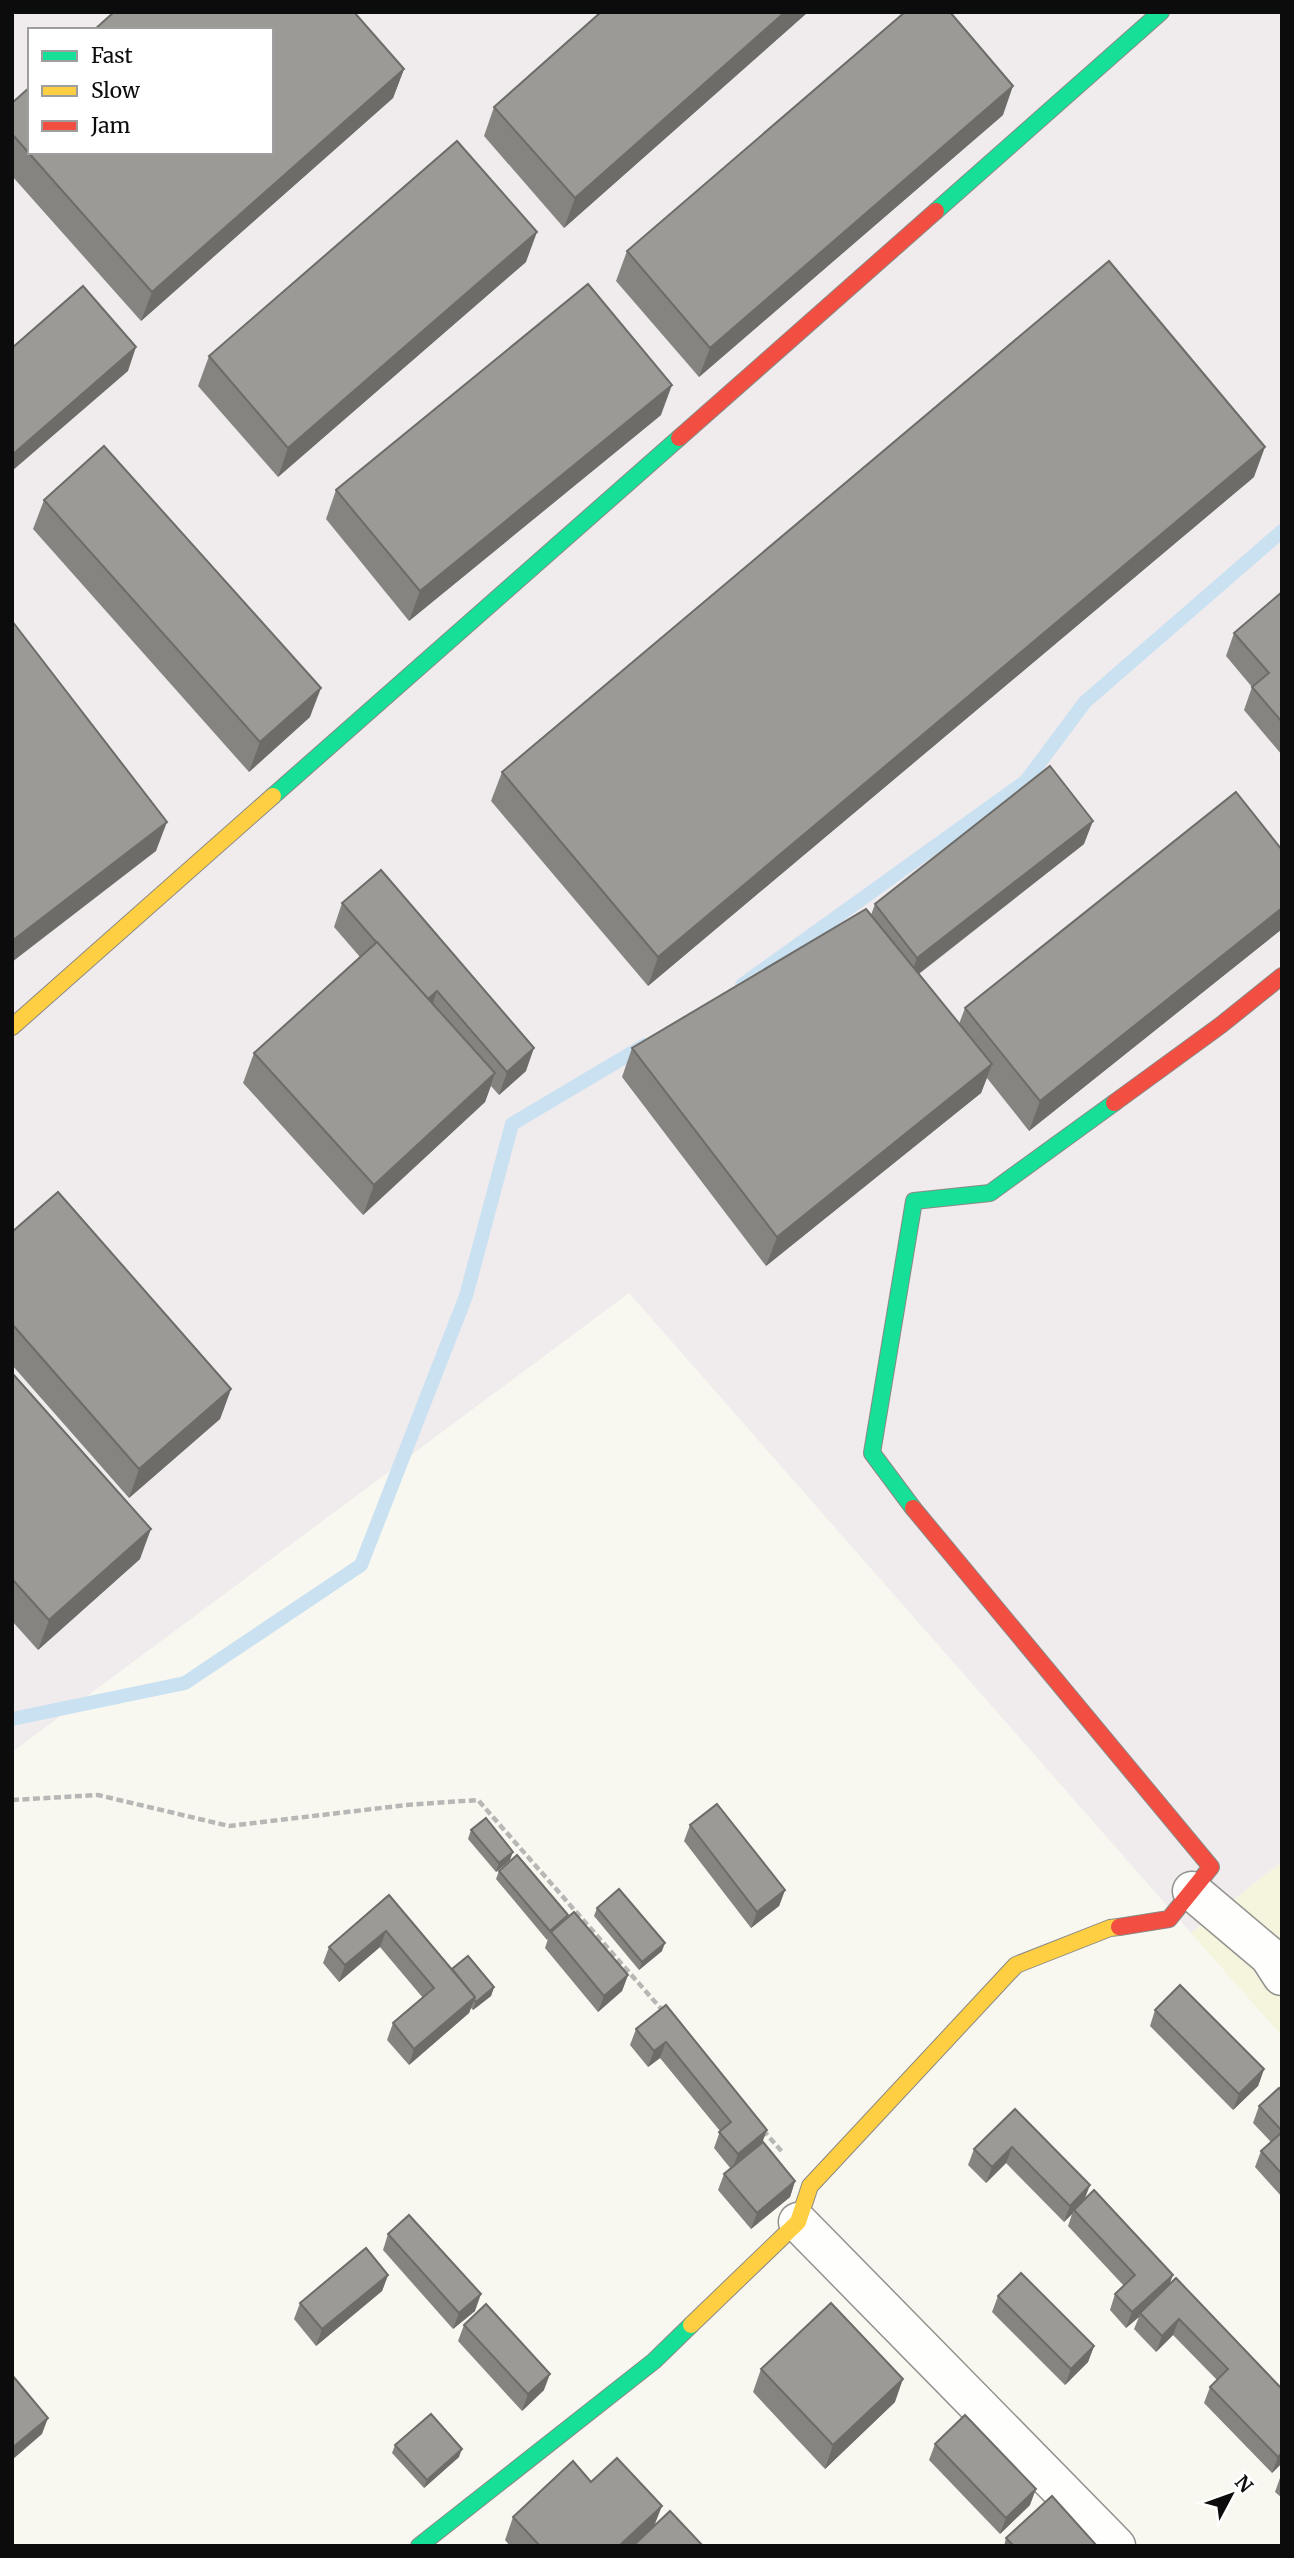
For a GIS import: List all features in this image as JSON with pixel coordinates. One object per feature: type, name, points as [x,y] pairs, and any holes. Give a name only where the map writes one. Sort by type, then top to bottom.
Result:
[{"type":"street","points":[[12,1027],[1161,12]]},
{"type":"street","points":[[418,2546],[654,2361],[798,2222],[810,2186],[1016,1965],[1110,1928],[1170,1919],[1211,1867],[911,1506],[872,1453],[914,1201],[990,1193],[1222,1025],[1282,976]]},
{"type":"street","points":[[1192,1891],[1269,1956],[1282,1976]]},
{"type":"street","points":[[798,2222],[1116,2546]]},
{"type":"path","points":[[12,1800],[97,1795],[229,1826],[406,1805],[478,1800],[671,2020]]},
{"type":"path","points":[[758,2124],[810,2186]]},
{"type":"shaded area","points":[[12,12],[1282,12],[1282,1862],[1191,1933],[629,1293],[12,1752]]},
{"type":"green space","points":[[1282,1862],[1282,2036],[1191,1933]]},
{"type":"building","points":[[114,12],[354,12],[404,69],[152,292],[30,154],[273,154],[273,28],[96,28]]},
{"type":"building","points":[[601,12],[785,12],[575,198],[494,107]]},
{"type":"building","points":[[905,12],[950,12],[1013,86],[710,348],[627,251]]},
{"type":"building","points":[[28,89],[28,152],[12,134],[12,103]]},
{"type":"building","points":[[457,141],[537,232],[288,448],[209,356]]},
{"type":"building","points":[[1109,261],[1265,447],[658,957],[502,772]]},
{"type":"building","points":[[588,284],[672,385],[420,591],[336,490]]},
{"type":"building","points":[[83,286],[136,347],[12,455],[12,348]]},
{"type":"building","points":[[104,446],[321,688],[260,742],[44,500]]},
{"type":"building","points":[[1282,592],[1282,722],[1252,687],[1269,673],[1234,633]]},
{"type":"building","points":[[12,621],[167,822],[12,941]]},
{"type":"building","points":[[1050,766],[1093,821],[917,958],[875,904]]},
{"type":"building","points":[[1236,792],[1282,850],[1282,908],[1040,1101],[965,1008]]},
{"type":"building","points":[[381,870],[534,1048],[507,1072],[437,991],[428,999],[342,903]]},
{"type":"building","points":[[866,909],[992,1064],[777,1237],[632,1048]]},
{"type":"building","points":[[377,942],[495,1073],[374,1185],[254,1053]]},
{"type":"building","points":[[58,1192],[231,1389],[139,1469],[12,1324],[12,1232]]},
{"type":"building","points":[[12,1373],[151,1529],[49,1620],[12,1579]]},
{"type":"building","points":[[717,1804],[785,1890],[757,1912],[690,1825]]},
{"type":"building","points":[[486,1818],[513,1852],[499,1863],[471,1830]]},
{"type":"building","points":[[517,1855],[568,1915],[550,1931],[499,1871]]},
{"type":"building","points":[[619,1889],[665,1943],[642,1962],[597,1908]]},
{"type":"building","points":[[389,1895],[475,1997],[414,2049],[393,2023],[434,1988],[386,1931],[345,1965],[329,1947]]},
{"type":"building","points":[[574,1912],[628,1975],[604,1996],[551,1932]]},
{"type":"building","points":[[468,1956],[494,1987],[476,2002],[475,1997],[452,1969]]},
{"type":"building","points":[[1180,1985],[1264,2069],[1239,2094],[1155,2010]]},
{"type":"building","points":[[666,2005],[767,2130],[738,2154],[719,2132],[731,2122],[666,2042],[654,2051],[636,2029]]},
{"type":"building","points":[[1279,2088],[1282,2091],[1282,2131],[1259,2106]]},
{"type":"building","points":[[1015,2109],[1090,2185],[1070,2206],[1012,2147],[992,2167],[974,2149]]},
{"type":"building","points":[[1282,2132],[1282,2174],[1261,2151]]},
{"type":"building","points":[[763,2142],[795,2181],[757,2213],[724,2174]]},
{"type":"building","points":[[1094,2190],[1173,2275],[1132,2312],[1115,2294],[1135,2275],[1074,2210]]},
{"type":"building","points":[[409,2215],[481,2294],[459,2313],[388,2234]]},
{"type":"building","points":[[366,2248],[388,2275],[322,2329],[300,2303]]},
{"type":"building","points":[[1021,2273],[1094,2346],[1071,2369],[998,2296]]},
{"type":"building","points":[[1176,2278],[1282,2389],[1282,2453],[1278,2457],[1210,2387],[1228,2369],[1179,2319],[1162,2336],[1140,2313]]},
{"type":"building","points":[[831,2303],[903,2379],[833,2445],[761,2369]]},
{"type":"building","points":[[486,2304],[550,2374],[528,2394],[464,2325]]},
{"type":"building","points":[[12,2375],[48,2418],[12,2448]]},
{"type":"building","points":[[431,2414],[462,2449],[427,2480],[395,2445]]},
{"type":"building","points":[[965,2415],[1036,2489],[1006,2518],[935,2444]]},
{"type":"building","points":[[617,2458],[662,2506],[619,2546],[540,2546],[513,2517],[573,2461],[591,2482]]},
{"type":"building","points":[[1052,2496],[1097,2546],[1014,2546],[1006,2538]]},
{"type":"building","points":[[670,2511],[703,2546],[633,2546]]},
{"type":"waterway","points":[[742,985],[1026,781],[1085,702],[1282,531]]},
{"type":"waterway","points":[[12,1719],[185,1683],[361,1565],[466,1296],[512,1124],[645,1045]]},
{"type":"traffic: fast","points":[[936,211],[1161,12]]},
{"type":"traffic: fast","points":[[273,796],[679,438]]},
{"type":"traffic: fast","points":[[913,1508],[872,1453],[914,1201],[990,1193],[1114,1103]]},
{"type":"traffic: fast","points":[[419,2546],[654,2361],[691,2325]]},
{"type":"traffic: slow","points":[[12,1027],[273,796]]},
{"type":"traffic: slow","points":[[691,2325],[798,2222],[810,2186],[1016,1965],[1110,1928],[1119,1927]]},
{"type":"traffic: jam","points":[[679,438],[936,211]]},
{"type":"traffic: jam","points":[[1114,1103],[1221,1025],[1282,976]]},
{"type":"traffic: jam","points":[[913,1508],[1211,1867],[1169,1919],[1119,1927]]}]
